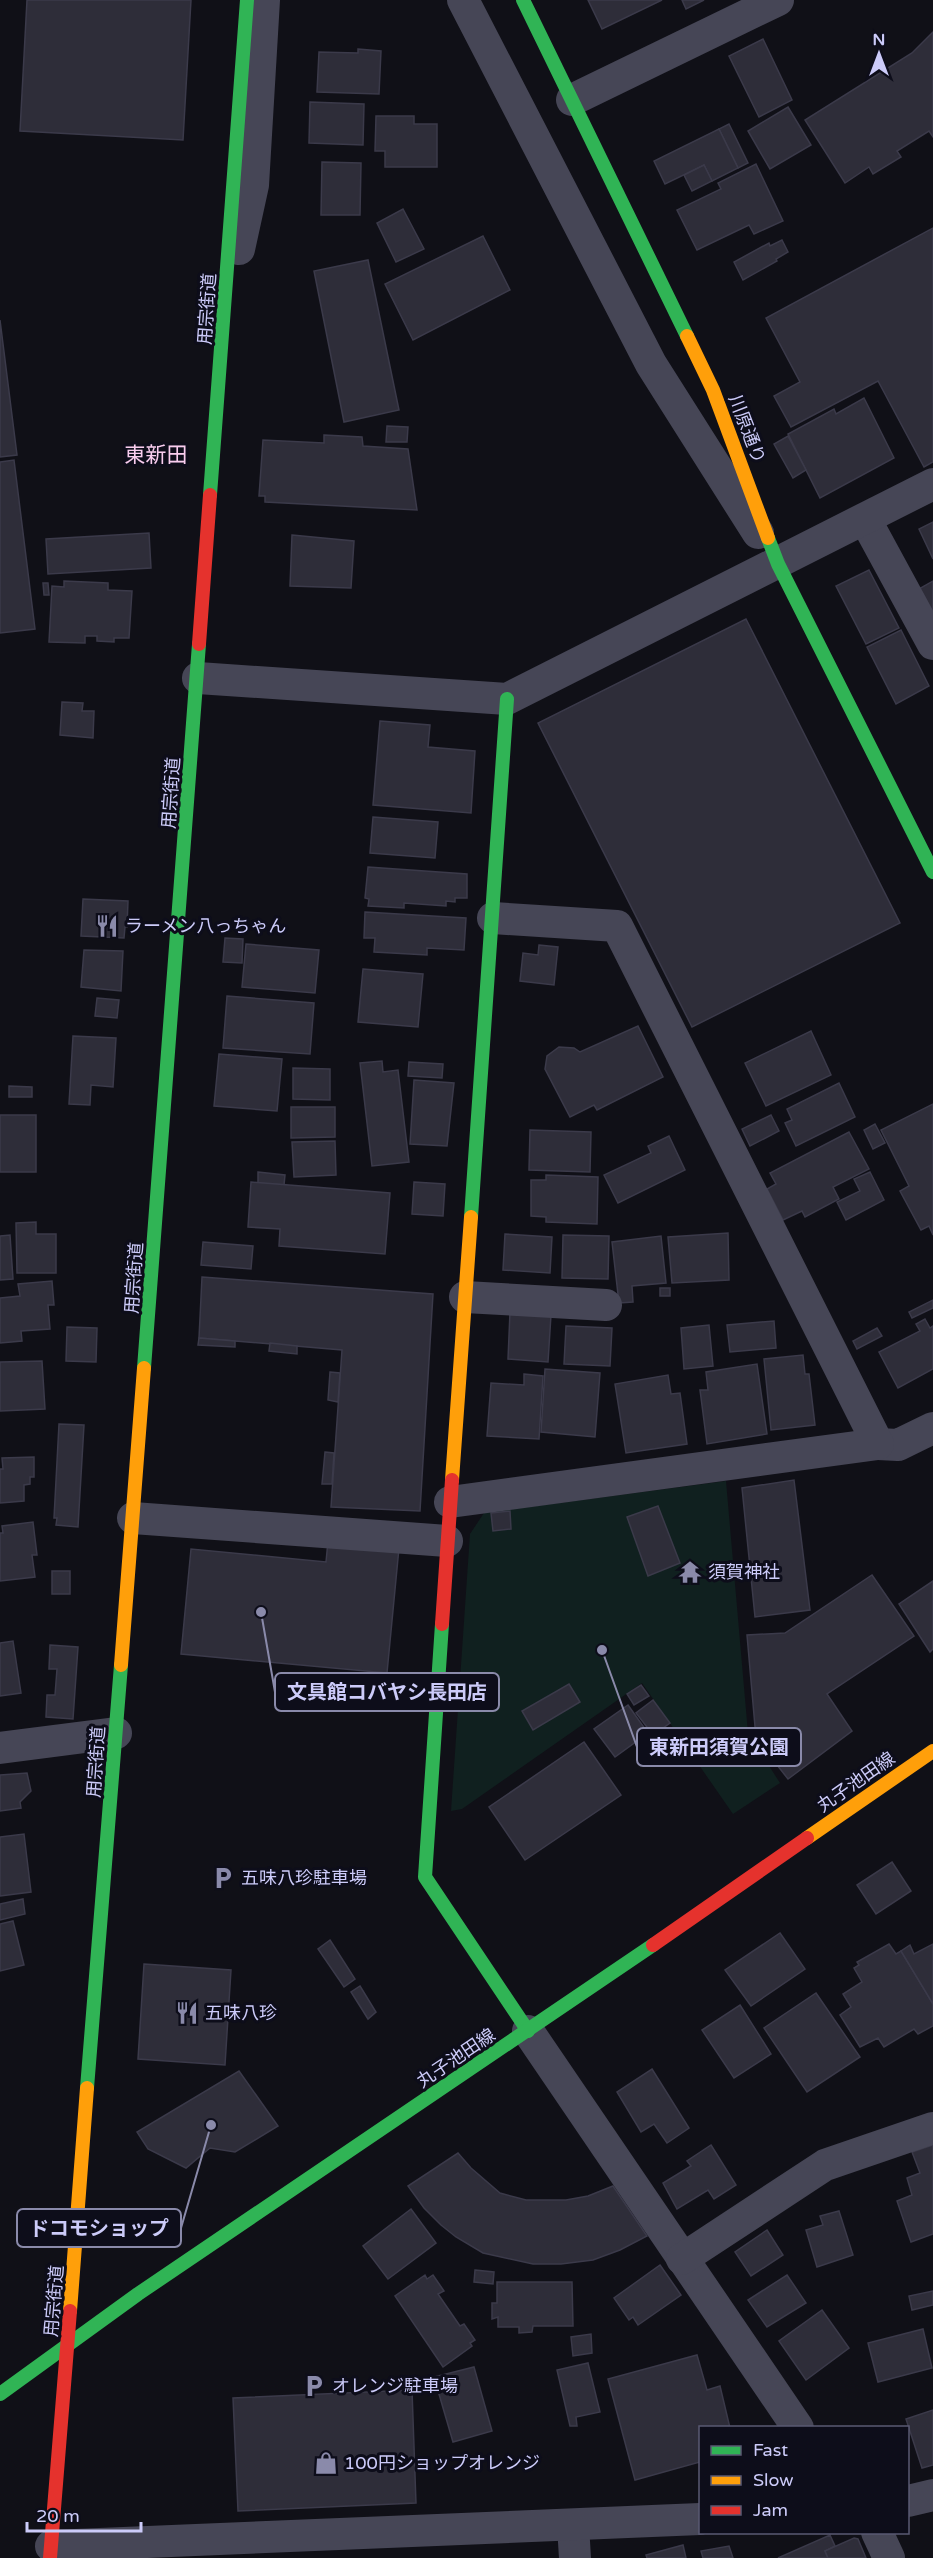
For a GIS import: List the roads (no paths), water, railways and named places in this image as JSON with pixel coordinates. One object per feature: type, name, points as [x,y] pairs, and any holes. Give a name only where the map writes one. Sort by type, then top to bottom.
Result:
[{"type":"street","name":"用宗街道","points":[[51,2552],[198,678],[247,0]]},
{"type":"street","points":[[224,312],[253,185],[264,0]]},
{"type":"street","points":[[463,0],[651,364],[778,564]]},
{"type":"street","name":"川原通り","points":[[523,0],[713,390],[778,564],[933,872]]},
{"type":"street","points":[[572,100],[778,0]]},
{"type":"street","points":[[198,678],[507,699],[933,484]]},
{"type":"street","points":[[865,519],[933,644]]},
{"type":"street","points":[[507,699],[425,1877],[797,2426]]},
{"type":"street","points":[[493,918],[617,926],[878,1444]]},
{"type":"street","points":[[465,1297],[606,1305]]},
{"type":"street","points":[[450,1502],[878,1444],[898,1446],[933,1428]]},
{"type":"street","points":[[133,1518],[447,1541]]},
{"type":"street","points":[[0,1748],[116,1733]]},
{"type":"street","name":"丸子池田線","points":[[0,2394],[68,2344],[528,2031],[933,1750]]},
{"type":"street","points":[[682,2259],[825,2165],[933,2128]]},
{"type":"street","points":[[909,2501],[933,2495]]},
{"type":"street","points":[[51,2552],[699,2519]]},
{"type":"street","points":[[573,2525],[575,2558]]},
{"type":"street","points":[[877,2534],[889,2558]]},
{"type":"place","name":"ラーメン八っちゃん","points":[[107,926]]},
{"type":"place","name":"須賀神社","points":[[690,1572]]},
{"type":"place","name":"文具館コバヤシ長田店","points":[[261,1612]]},
{"type":"place","name":"東新田須賀公園","points":[[602,1650]]},
{"type":"place","name":"五味八珍駐車場","points":[[223,1878]]},
{"type":"place","name":"五味八珍","points":[[187,2013]]},
{"type":"place","name":"ドコモショップ","points":[[211,2125]]},
{"type":"place","name":"オレンジ駐車場","points":[[314,2386]]},
{"type":"place","name":"100円ショップオレンジ","points":[[326,2463]]},
{"type":"district","name":"東新田","points":[[156,455]]}]
